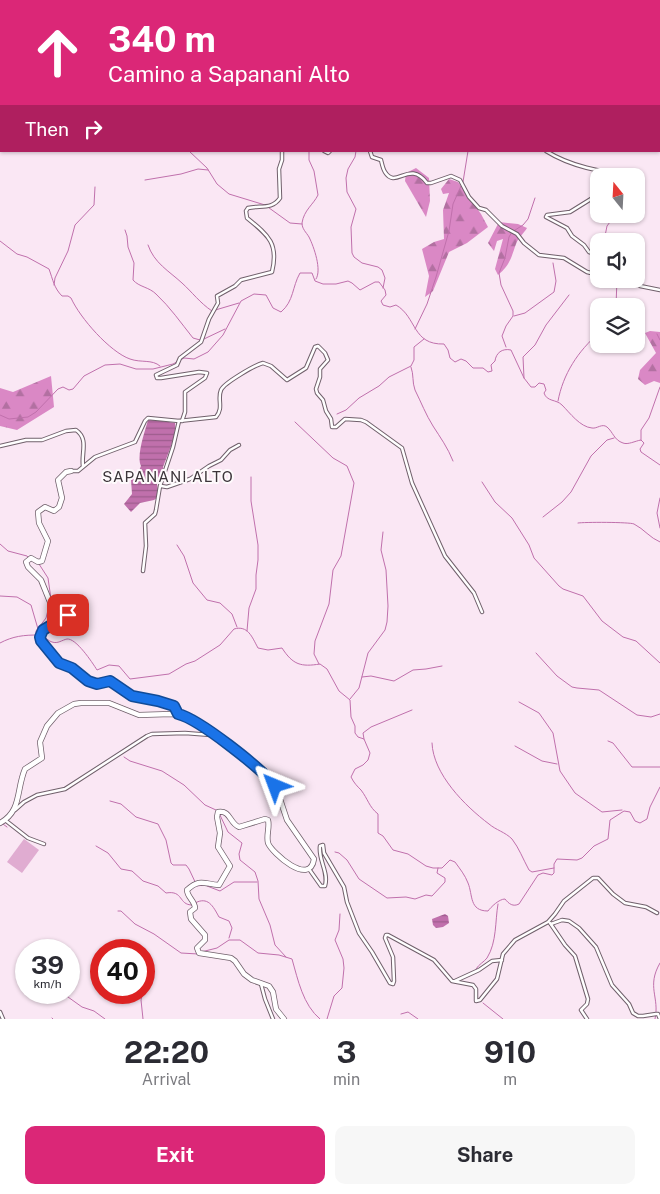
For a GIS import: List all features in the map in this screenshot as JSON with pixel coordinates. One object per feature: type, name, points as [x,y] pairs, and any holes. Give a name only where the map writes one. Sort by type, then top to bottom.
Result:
[{"type":"street","points":[[144,571],[145,523],[155,514],[160,486],[180,421],[185,412],[185,392],[206,378],[206,373],[199,372],[161,378],[157,378],[156,375],[177,365],[180,358],[201,342],[209,319],[218,303],[217,296],[235,286],[241,280],[272,272],[275,256],[274,246],[259,226],[247,218],[246,211],[248,208],[258,206],[266,208],[273,205],[280,198],[279,169],[282,152]]},
{"type":"street","points":[[370,152],[372,157],[381,160],[386,173],[391,177],[400,177],[414,173],[422,175],[427,183],[451,176],[460,180],[479,208],[486,210],[502,226],[517,234],[524,243],[539,255],[564,258],[590,273]]},
{"type":"street","points":[[548,152],[590,168]]},
{"type":"street","points":[[590,200],[570,212],[546,217],[567,228],[572,236],[590,252]]},
{"type":"street","points":[[645,287],[660,290]]},
{"type":"street","points":[[178,714],[174,706],[132,696],[110,681],[97,684],[92,683],[72,668],[59,663],[41,641],[40,637],[43,630],[66,617],[67,613],[55,610],[52,607],[41,580],[28,567],[26,562],[31,558],[38,562],[42,561],[48,536],[39,523],[38,512],[44,507],[54,511],[59,507],[62,498],[58,480],[61,475],[71,471],[78,471],[95,457],[135,442],[148,418],[180,421],[216,416],[220,410],[219,395],[223,387],[258,364],[268,364],[287,380],[306,368],[315,347],[318,346],[323,349],[328,360],[320,369],[320,377],[316,389],[331,419],[332,427],[336,427],[345,419],[361,420],[372,425],[402,448],[412,483],[445,556],[474,593],[482,612]]},
{"type":"street","points":[[0,446],[26,440],[42,440],[66,431],[76,430],[80,433],[84,446],[83,466]]},
{"type":"street","points":[[160,486],[166,487],[190,479],[221,460],[230,450],[239,445]]},
{"type":"street","points":[[15,810],[25,769],[42,758],[41,737],[58,713],[81,702],[116,705],[126,711],[139,715],[178,714],[191,719],[258,769],[275,786],[286,820],[314,859],[314,862],[305,870],[297,869],[272,849],[268,843],[268,820],[265,819],[239,827],[233,823],[230,816],[226,813],[218,812],[220,833],[218,848],[230,865],[230,868],[219,885],[204,881],[187,890],[187,893],[195,905],[195,908],[190,912],[191,919],[205,935],[205,940],[197,948],[199,953],[230,958],[235,961],[244,974],[272,988],[276,1009],[284,1019]]},
{"type":"street","points":[[44,844],[28,838],[2,822],[9,818],[24,802],[37,795],[65,789],[152,734],[186,733],[215,736]]},
{"type":"street","points":[[309,868],[320,886],[325,886],[325,869],[319,850],[320,846],[323,845],[324,853],[344,887],[347,902],[359,933],[390,984],[393,984],[394,981],[392,957],[386,935],[434,960],[441,966],[450,980],[476,986],[476,1000],[478,1001],[497,979],[503,954],[515,940],[550,922],[562,920],[569,921],[579,928],[596,947],[612,985],[633,1013],[642,1016],[658,1014],[660,1019]]},
{"type":"street","points":[[550,922],[564,901],[596,878],[625,903],[646,907],[657,913]]},
{"type":"street","points":[[550,922],[576,959],[588,999],[587,1004],[581,1010],[587,1019]]},
{"type":"street","points":[[454,982],[479,970],[492,960],[502,960]]},
{"type":"street","points":[[261,983],[264,1000],[274,1019]]},
{"type":"street","points":[[0,1012],[3,1019]]},
{"type":"green space","points":[[416,168],[429,178],[430,201],[426,217],[405,181],[406,173]]},
{"type":"green space","points":[[449,179],[458,182],[488,227],[467,243],[449,252],[433,291],[425,297],[429,276],[422,249],[444,239],[443,210],[449,193],[443,194],[441,189]]},
{"type":"green space","points":[[499,222],[518,224],[527,228],[517,242],[508,264],[498,275],[495,269],[503,239],[497,241],[494,251],[488,243]]},
{"type":"green space","points":[[650,331],[660,332],[660,383],[654,381],[645,385],[638,379],[640,370],[656,353],[645,333]]},
{"type":"green space","points":[[51,376],[54,407],[17,430],[0,426],[0,388],[13,392]]},
{"type":"shaded area","points":[[148,420],[175,423],[175,433],[163,467],[164,472],[156,480],[157,498],[140,503],[131,512],[124,504],[132,494],[131,480],[138,473],[141,466],[140,450]]},
{"type":"shaded area","points":[[24,839],[39,850],[22,873],[7,862]]},
{"type":"shaded area","points":[[445,914],[448,916],[449,923],[443,927],[436,928],[433,925],[432,919]]},
{"type":"waterway","points":[[190,152],[207,168],[217,184],[229,194],[265,205],[290,223],[302,224]]},
{"type":"waterway","points":[[309,152],[309,160],[314,171],[318,195],[307,211],[302,223],[317,258],[318,275],[316,279]]},
{"type":"waterway","points":[[356,152],[346,178],[347,192],[356,209],[351,227],[352,253],[362,263],[378,267],[382,270],[385,278],[383,288]]},
{"type":"waterway","points":[[463,182],[468,152]]},
{"type":"waterway","points":[[145,180],[198,169],[208,170]]},
{"type":"waterway","points":[[415,329],[427,304],[436,277],[449,231],[453,204],[461,186]]},
{"type":"waterway","points":[[54,285],[55,278],[68,251],[75,225],[94,205],[95,187]]},
{"type":"waterway","points":[[506,347],[502,336],[513,316],[513,311],[501,285],[499,273],[505,258],[509,237],[512,232],[523,225],[528,219],[535,198]]},
{"type":"waterway","points":[[606,233],[609,223]]},
{"type":"waterway","points":[[125,230],[128,247],[134,263],[133,280],[156,294],[193,338],[200,340]]},
{"type":"waterway","points":[[0,241],[17,254],[27,257],[49,269],[59,293],[62,296],[71,298],[81,315],[105,342],[130,359],[160,366]]},
{"type":"waterway","points":[[148,245],[158,262],[212,311],[239,303]]},
{"type":"waterway","points":[[514,316],[525,313],[554,292],[556,281],[553,263]]},
{"type":"waterway","points":[[0,415],[9,419],[28,417],[36,412],[58,389],[63,387],[69,390],[73,389],[84,376],[105,365],[120,364],[136,369],[153,369],[173,364],[184,358],[194,359],[208,352],[223,335],[241,301],[254,294],[266,295],[273,308],[281,312],[291,299],[300,273],[312,273],[315,281],[323,284],[336,284],[348,281],[360,290],[375,282],[379,282],[386,295],[381,301],[383,305],[390,307],[396,305],[403,310],[420,335],[426,340],[444,344],[450,358],[455,362],[461,359],[473,368],[483,368],[488,372],[492,371],[491,365],[498,353],[502,350],[511,350],[524,378],[531,387],[535,387],[539,383],[544,384],[545,396],[560,403],[583,425],[594,428],[605,426],[623,443],[641,440],[644,443],[640,449],[641,452],[660,465]]},
{"type":"waterway","points":[[616,298],[617,288]]},
{"type":"waterway","points":[[524,378],[523,357],[535,345],[546,325],[569,295]]},
{"type":"waterway","points":[[204,339],[225,329]]},
{"type":"waterway","points":[[657,334],[660,340]]},
{"type":"waterway","points":[[337,414],[346,410],[359,398],[379,386],[389,377],[411,366],[414,360],[414,347],[424,339]]},
{"type":"waterway","points":[[558,401],[560,391],[572,364],[590,341]]},
{"type":"waterway","points":[[411,367],[415,390],[453,461]]},
{"type":"waterway","points":[[641,440],[641,430],[649,418],[660,387]]},
{"type":"waterway","points":[[295,422],[333,458],[347,466],[354,483],[341,556],[333,570],[329,604],[315,641],[314,654],[319,664]]},
{"type":"waterway","points":[[543,517],[571,492],[591,456],[607,440],[614,438]]},
{"type":"waterway","points":[[247,631],[249,608],[256,589],[258,560],[258,545],[251,501],[251,477]]},
{"type":"waterway","points":[[482,482],[495,502],[512,518],[529,545],[534,558],[559,586],[583,596],[602,621],[623,637],[636,641],[660,663]]},
{"type":"waterway","points":[[660,498],[657,513],[660,528]]},
{"type":"waterway","points":[[578,523],[631,523],[660,542]]},
{"type":"waterway","points":[[350,699],[359,688],[368,653],[385,630],[387,622],[386,570],[381,550],[383,532]]},
{"type":"waterway","points":[[0,544],[8,551],[27,556],[33,562]]},
{"type":"waterway","points":[[177,545],[184,556],[193,583],[207,600],[220,603],[232,614],[237,627]]},
{"type":"waterway","points":[[39,564],[48,578],[51,599]]},
{"type":"waterway","points":[[0,596],[17,597],[31,605],[38,629]]},
{"type":"waterway","points":[[36,635],[36,631],[46,618],[49,606]]},
{"type":"waterway","points":[[42,636],[54,642],[71,640],[84,651],[97,670],[109,665],[119,666],[130,679],[169,674],[195,661],[220,645],[234,629],[239,628],[249,633],[258,648],[268,650],[282,648],[298,664],[320,664],[327,669],[339,691],[350,700],[351,717],[355,726],[355,733],[358,737],[364,739],[370,753],[368,760],[355,769],[351,777],[378,814],[378,833],[383,836],[393,850],[408,854],[426,866],[442,868],[450,860],[455,862],[467,880],[475,905],[482,910],[488,911],[503,899],[513,905],[519,904],[538,875],[543,873],[552,875],[554,873],[554,864],[557,859],[577,860],[582,858],[594,846],[608,839],[610,820],[624,811],[630,812],[635,821],[640,823],[647,819],[650,807],[660,787]]},
{"type":"waterway","points":[[0,643],[19,636],[38,635]]},
{"type":"waterway","points":[[536,653],[557,676],[572,687],[599,690],[637,715],[651,717],[660,714]]},
{"type":"waterway","points":[[362,677],[371,676],[394,681],[413,670],[442,666]]},
{"type":"waterway","points":[[519,702],[539,713],[553,733],[560,771],[575,793],[602,812],[622,810]]},
{"type":"waterway","points":[[364,739],[363,733],[371,727],[412,710]]},
{"type":"waterway","points":[[608,741],[613,743],[632,767],[660,767]]},
{"type":"waterway","points":[[432,743],[434,755],[444,778],[461,799],[480,817],[512,839],[529,870],[532,872],[554,868]]},
{"type":"waterway","points":[[515,746],[542,761],[557,764]]},
{"type":"waterway","points":[[124,757],[130,761],[162,771],[184,785],[205,805],[216,810]]},
{"type":"waterway","points":[[110,801],[121,804],[136,817],[158,824],[166,840],[171,863],[173,865],[186,865],[197,886],[204,885]]},
{"type":"waterway","points":[[219,813],[228,832],[242,843],[239,854],[240,860],[255,872],[258,881],[259,899],[270,925],[275,945],[286,957]]},
{"type":"waterway","points":[[3,824],[7,827]]},
{"type":"waterway","points":[[96,846],[108,853],[121,869],[132,871],[143,881],[158,886],[166,893],[176,894],[185,903],[192,905]]},
{"type":"waterway","points":[[335,852],[347,860],[359,879],[387,898],[406,897],[415,899],[426,895],[432,896],[445,882],[445,878],[437,873],[438,868]]},
{"type":"waterway","points":[[207,886],[220,891],[234,882],[257,882]]},
{"type":"waterway","points":[[195,903],[207,901],[219,917],[229,921],[232,928],[229,938]]},
{"type":"waterway","points":[[476,969],[487,958],[493,945],[498,904]]},
{"type":"waterway","points":[[118,911],[121,911],[135,924],[154,934],[181,953],[198,954]]},
{"type":"waterway","points":[[327,1019],[334,996],[342,988],[343,959],[335,940],[339,930],[340,914]]},
{"type":"waterway","points":[[201,952],[217,948],[229,940],[240,940],[258,953],[279,955],[292,959],[305,999],[309,1007],[320,1019]]},
{"type":"waterway","points":[[655,1019],[654,979],[660,963]]},
{"type":"waterway","points":[[483,1003],[503,1019]]},
{"type":"waterway","points":[[78,1004],[94,1011],[105,1019]]},
{"type":"waterway","points":[[141,1004],[143,1019]]},
{"type":"waterway","points":[[401,1014],[408,1012],[418,1019]]},
{"type":"district","name":"SAPANANI ALTO","points":[[168,477]]},
{"type":"route","points":[[68,615],[51,624],[40,633],[41,641],[59,663],[72,668],[80,676],[93,683],[100,684],[110,681],[132,696],[174,706],[178,714],[191,719],[228,744],[275,786]]}]
